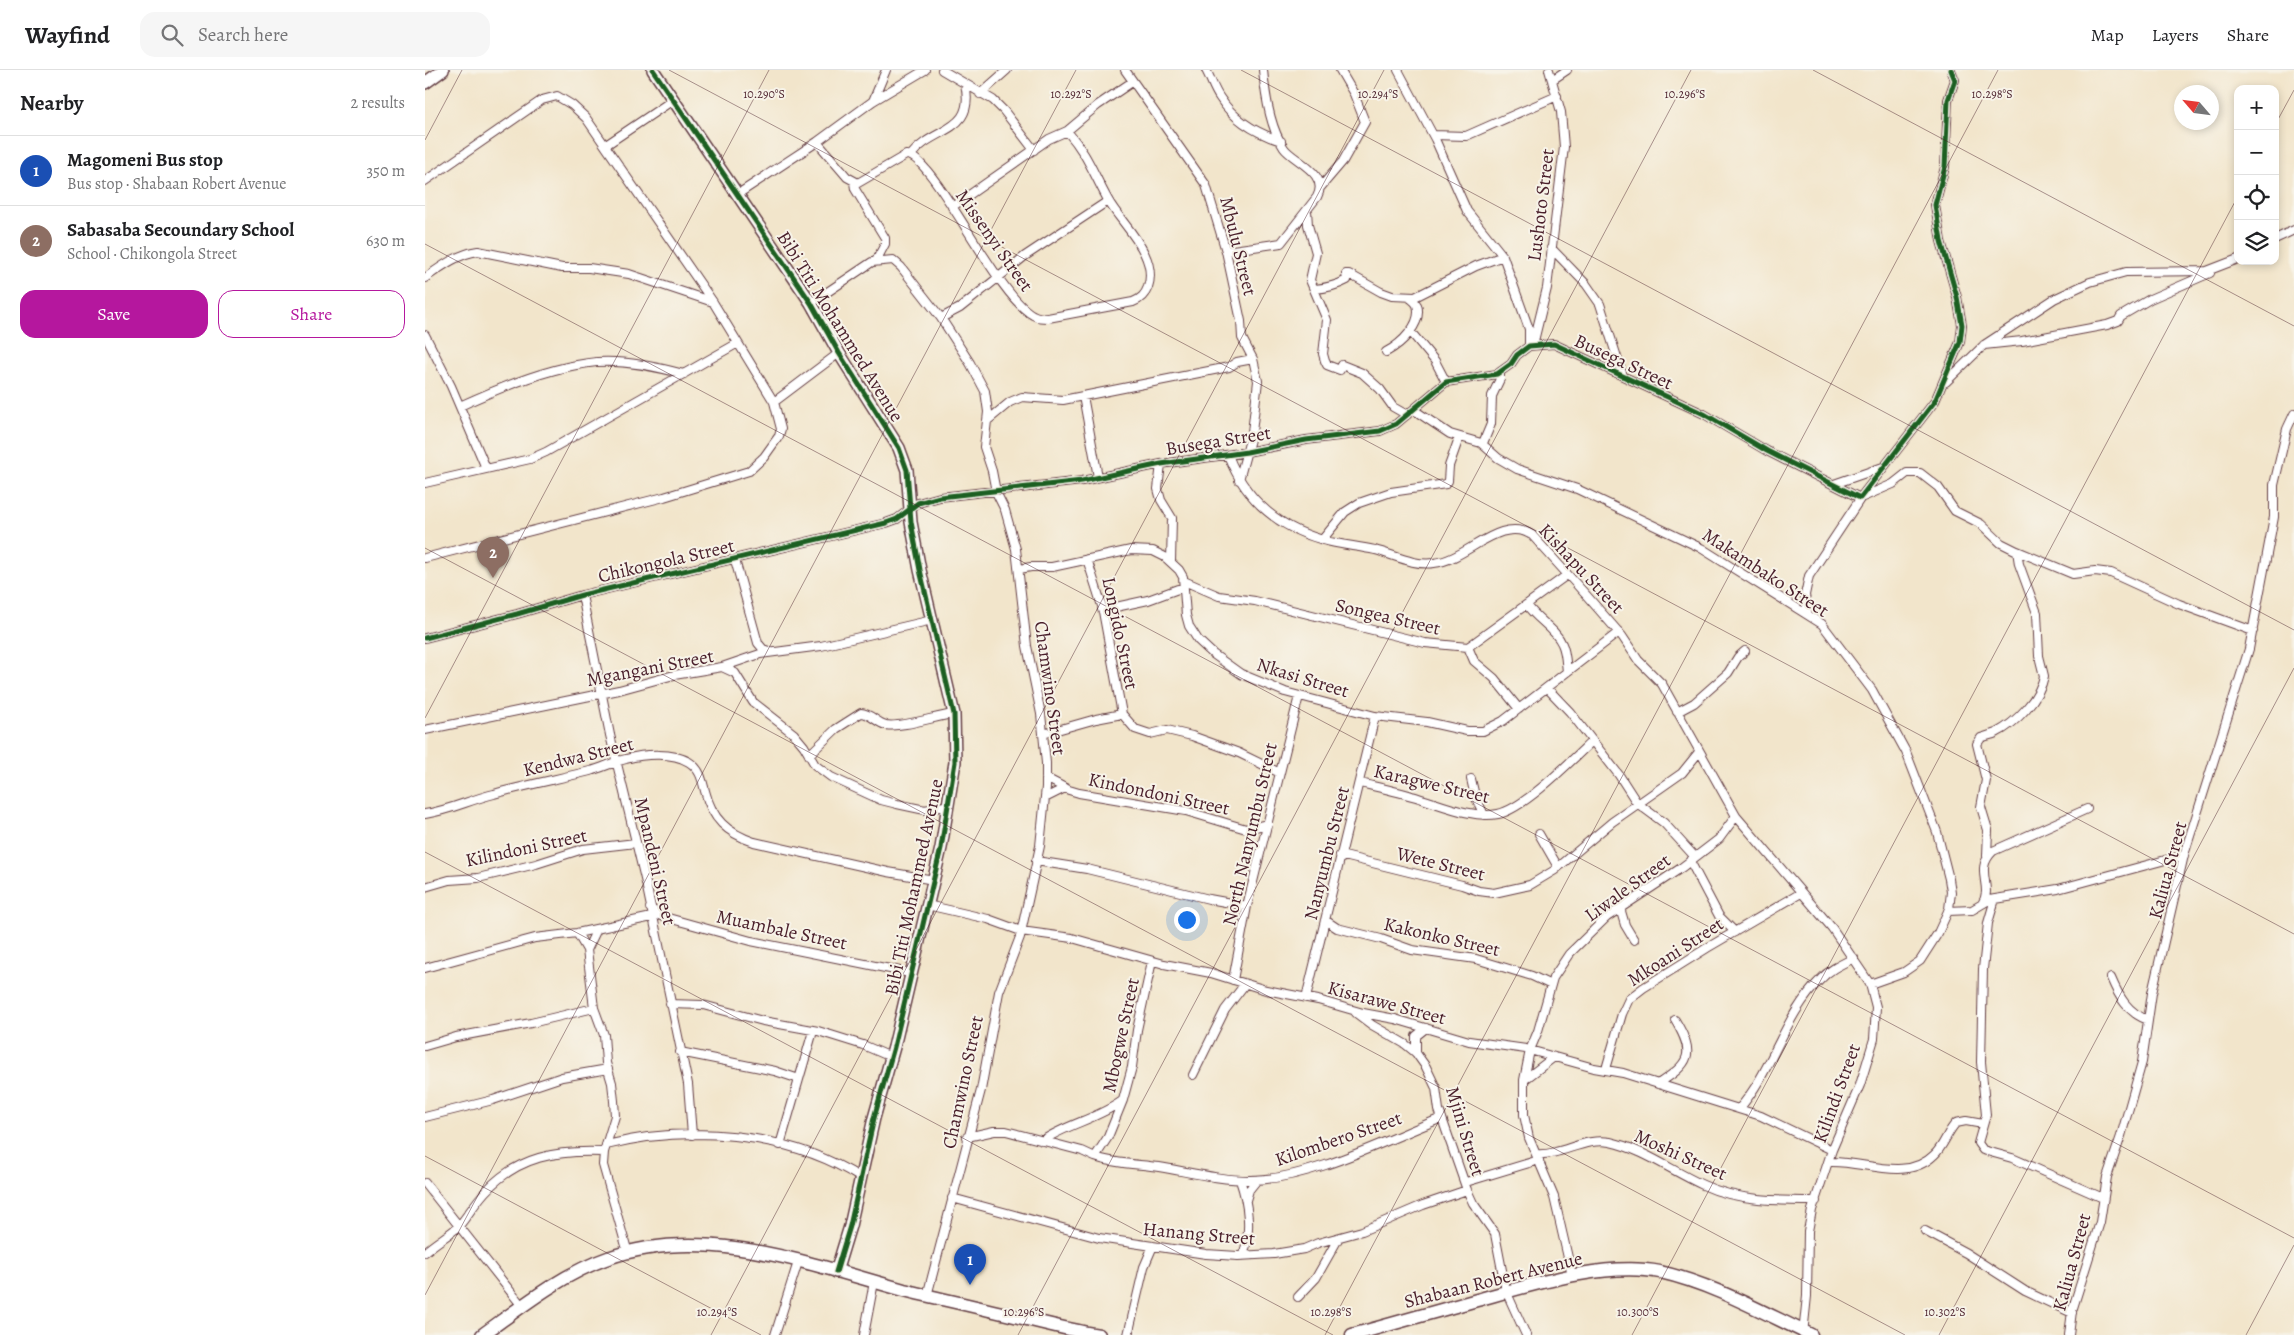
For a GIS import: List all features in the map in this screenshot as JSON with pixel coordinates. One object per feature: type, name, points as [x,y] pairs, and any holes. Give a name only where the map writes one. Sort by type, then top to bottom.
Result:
[{"type":"main road","points":[[482,1335],[522,1306],[570,1276],[607,1258],[653,1248],[705,1245],[763,1252],[1061,1331],[1099,1335]]},
{"type":"main road","name":"Shabaan Robert Avenue","points":[[1352,1335],[1506,1291],[1572,1276],[1624,1270],[1658,1272],[1687,1279],[1724,1293],[1806,1334]]},
{"type":"street","points":[[425,83],[443,70]]},
{"type":"street","name":"Bibi Titi Mohammed Avenue","points":[[653,70],[811,303],[839,353],[899,448],[907,470],[911,522],[954,714],[955,762],[949,805],[934,880],[891,1057],[874,1118],[850,1226],[836,1272]]},
{"type":"street","points":[[873,101],[887,70]]},
{"type":"street","points":[[738,194],[817,142],[873,101],[925,70]]},
{"type":"street","points":[[941,70],[993,100],[1033,150]]},
{"type":"street","points":[[980,94],[1007,70]]},
{"type":"street","name":"Mbulu Street","points":[[1125,70],[1206,185],[1226,252],[1242,324],[1243,338],[1253,358],[1258,386],[1247,452],[1239,480]]},
{"type":"street","points":[[1206,70],[1220,98],[1235,117],[1259,133],[1281,141]]},
{"type":"street","points":[[1226,252],[1281,243],[1319,195],[1319,182],[1307,165],[1287,151],[1281,141],[1265,94],[1263,70]]},
{"type":"street","points":[[1320,188],[1343,161],[1365,122],[1354,94],[1340,70]]},
{"type":"street","points":[[1398,70],[1433,135],[1467,211],[1503,256],[1529,330],[1531,345],[1520,352],[1511,364],[1500,373],[1446,382],[1435,361],[1411,331]]},
{"type":"street","name":"Lushoto Street","points":[[1531,345],[1542,314],[1565,147],[1557,96],[1549,70]]},
{"type":"street","points":[[1552,80],[1567,70]]},
{"type":"street","points":[[1808,615],[1805,595],[1809,576],[1883,467],[1931,406],[1960,342],[1962,325],[1957,297],[1941,241],[1935,211],[1935,198],[1945,167],[1948,100],[1955,80],[1951,70]]},
{"type":"street","points":[[952,207],[1033,150],[1067,131],[1093,108],[1132,82]]},
{"type":"street","points":[[854,182],[860,182],[901,157],[911,155],[919,146],[954,126],[963,117],[967,106],[965,84]]},
{"type":"street","points":[[425,181],[550,97],[557,96],[572,105],[586,118],[606,145],[713,302],[774,402],[781,429],[779,436],[764,457],[749,470],[664,497],[425,558]]},
{"type":"street","points":[[1433,135],[1466,136],[1557,96]]},
{"type":"street","points":[[606,145],[673,100]]},
{"type":"street","name":"Missenyi Street","points":[[911,155],[929,173],[999,279],[1026,311],[1039,318],[1048,318],[1139,300],[1149,284],[1150,272],[1148,262],[1130,229],[1108,200],[1087,158],[1067,131]]},
{"type":"street","points":[[811,303],[876,261],[885,244],[885,238],[855,189],[854,182],[817,142]]},
{"type":"street","points":[[941,318],[960,308],[999,279],[1025,256],[1108,200]]},
{"type":"street","points":[[1307,210],[1308,226],[1316,253],[1311,276],[1327,320],[1323,354],[1327,365],[1340,370],[1342,365],[1362,373],[1380,388],[1393,407],[1410,413],[1459,438],[1483,443],[1491,424],[1492,396],[1501,379],[1500,373]]},
{"type":"street","points":[[2279,237],[2294,230]]},
{"type":"street","points":[[1551,248],[1586,284],[1600,304],[1623,376]]},
{"type":"street","points":[[426,274],[466,253],[484,252],[527,263],[562,268],[589,268],[629,274],[713,302]]},
{"type":"street","points":[[1315,289],[1327,289],[1342,283],[1347,280],[1346,274],[1349,274],[1381,292],[1393,296],[1415,297],[1476,266],[1503,256]]},
{"type":"street","name":"Chamwino Street","points":[[876,261],[893,260],[898,264],[941,318],[971,363],[985,392],[988,402],[984,447],[992,471],[996,492],[1007,516],[1016,549],[1027,646],[1041,714],[1046,778],[1036,861],[1021,931],[999,992],[981,1090],[967,1137],[927,1296]]},
{"type":"street","points":[[1941,387],[1984,345],[2055,299],[2095,280],[2126,272],[2207,271],[2234,261]]},
{"type":"street","points":[[1984,345],[2022,341],[2107,325],[2118,321],[2121,316],[2149,299],[2234,261]]},
{"type":"street","points":[[1386,352],[1400,343],[1411,331],[1417,311],[1416,302],[1409,296]]},
{"type":"street","points":[[425,335],[460,406],[486,468]]},
{"type":"street","points":[[425,483],[530,458],[546,452],[738,343]]},
{"type":"street","name":"Busega Street","points":[[1531,345],[1554,344],[1704,414],[1767,452],[1861,498]]},
{"type":"street","points":[[774,402],[839,353]]},
{"type":"street","points":[[987,421],[1005,405],[1018,398],[1063,400],[1229,367],[1237,362],[1253,358]]},
{"type":"street","points":[[460,406],[544,374],[596,362],[661,368],[684,374]]},
{"type":"street","name":"Busega Street","points":[[911,506],[940,497],[996,492],[1098,477],[1161,464],[1247,452],[1306,440],[1375,433],[1391,427],[1446,382]]},
{"type":"street","points":[[1083,396],[1098,477]]},
{"type":"street","name":"Kaliua Street","points":[[2069,1335],[2072,1313],[2100,1222],[2107,1177],[2142,1062],[2151,993],[2184,855],[2205,795],[2225,722],[2244,669],[2275,517],[2274,485],[2287,429],[2294,414]]},
{"type":"street","points":[[1322,540],[1345,512],[1359,503],[1391,492],[1446,484],[1449,481],[1451,456],[1459,438]]},
{"type":"street","name":"Makambako Street","points":[[1483,443],[1497,458],[1523,472],[1577,489],[1701,548],[1822,624],[1863,676],[1885,710],[1906,752],[1937,832],[1949,879],[1951,900],[1938,933],[1920,961],[1904,972],[1870,984]]},
{"type":"street","name":"Kishapu Street","points":[[1227,455],[1239,480],[1250,495],[1281,524],[1322,540],[1361,547],[1410,561],[1433,564],[1450,560],[1499,533],[1521,529],[1538,540],[1619,632],[1638,660],[1662,684],[1736,816],[1795,886]]},
{"type":"street","points":[[1161,464],[1159,495],[1172,518],[1171,562]]},
{"type":"street","points":[[1833,484],[1883,467]]},
{"type":"street","points":[[1861,498],[1893,484],[1907,473],[1920,473],[1938,487],[1955,511],[1981,524],[2001,543],[2017,552],[2073,574],[2095,571],[2111,573],[2179,604],[2253,631]]},
{"type":"street","name":"Chikongola Street","points":[[425,638],[517,614],[581,594],[735,560],[803,541],[885,523],[897,519],[911,506]]},
{"type":"street","points":[[1019,569],[1052,567],[1141,550],[1153,551],[1171,562],[1179,570],[1184,581]]},
{"type":"street","points":[[1981,906],[1986,898],[1982,872],[1987,856],[1988,830],[1981,807],[1986,780],[1977,744],[1981,738],[1995,734],[2030,704],[2044,676],[2039,656],[2039,623],[2037,613],[2019,564],[2017,552]]},
{"type":"street","name":"Longido Street","points":[[1087,559],[1102,610],[1121,714]]},
{"type":"street","points":[[735,560],[758,643],[763,649],[773,652]]},
{"type":"street","points":[[1519,709],[1494,678],[1474,661],[1468,647],[1567,575]]},
{"type":"street","name":"Nkasi Street","points":[[1184,581],[1189,626],[1205,649],[1241,674],[1267,686],[1375,716],[1427,722],[1467,731],[1483,731],[1503,722],[1619,632]]},
{"type":"street","name":"Songea Street","points":[[1184,581],[1219,596],[1255,601],[1425,643],[1447,647],[1468,647]]},
{"type":"street","points":[[1102,610],[1148,600],[1178,589],[1184,589]]},
{"type":"street","name":"Mpandeni Street","points":[[581,594],[691,1104],[691,1135]]},
{"type":"street","points":[[1527,605],[1533,615],[1554,633],[1562,644],[1567,672]]},
{"type":"street","points":[[722,667],[750,657],[821,646],[932,620]]},
{"type":"street","points":[[1677,712],[1694,703],[1729,673],[1738,657],[1745,651]]},
{"type":"street","name":"Mgangani Street","points":[[425,730],[601,692],[674,674],[722,667],[735,673],[753,702],[794,734],[804,746],[815,765],[831,777],[881,800],[925,810],[949,805]]},
{"type":"street","points":[[1547,688],[1592,741],[1637,803],[1664,824],[1693,859],[1719,916],[1735,932]]},
{"type":"street","name":"North Nanyumbu Street","points":[[1233,980],[1247,906],[1299,696]]},
{"type":"street","points":[[809,755],[836,729],[861,713],[865,713],[881,723],[891,725],[954,714]]},
{"type":"street","points":[[1043,734],[1096,718],[1121,714],[1135,730],[1150,734],[1167,730],[1192,736],[1239,753],[1280,773]]},
{"type":"street","name":"Nanyumbu Street","points":[[1306,998],[1375,716]]},
{"type":"street","name":"Karagwe Street","points":[[1360,783],[1484,815],[1498,814],[1510,810],[1528,797],[1592,741]]},
{"type":"street","name":"Wete Street","points":[[1340,855],[1462,885],[1479,891],[1494,893],[1530,885],[1558,867],[1637,803],[1681,773],[1691,764],[1699,752]]},
{"type":"street","name":"Kendwa Street","points":[[425,814],[450,810],[476,798],[592,770],[625,759],[664,756],[681,758],[690,762],[701,774],[711,809],[718,820],[738,836],[768,846],[934,880]]},
{"type":"street","name":"Kindondoni Street","points":[[1046,778],[1065,788],[1087,794],[1186,811],[1239,827],[1252,829],[1268,824]]},
{"type":"street","points":[[1471,779],[1473,790],[1484,815]]},
{"type":"street","points":[[1045,798],[1065,788]]},
{"type":"street","points":[[1987,856],[1998,848],[2087,809]]},
{"type":"street","name":"Liwale Street","points":[[1524,1080],[1530,1050],[1538,1031],[1551,985],[1558,968],[1569,954],[1607,917],[1693,859],[1719,839],[1736,816]]},
{"type":"street","points":[[1252,829],[1263,844]]},
{"type":"street","points":[[1539,834],[1558,867]]},
{"type":"street","name":"Kilindoni Street","points":[[425,887],[449,880],[478,878],[536,864],[583,849],[636,844]]},
{"type":"street","points":[[1948,911],[1964,911],[1995,900],[2058,889],[2184,855]]},
{"type":"street","points":[[1036,861],[1087,869],[1147,882],[1209,899],[1247,906]]},
{"type":"street","name":"Kilindi Street","points":[[1795,886],[1832,928],[1854,958],[1870,984],[1876,1007],[1874,1039],[1860,1085],[1833,1150],[1808,1231],[1806,1334]]},
{"type":"street","name":"Mkoani Street","points":[[1606,1070],[1622,1014],[1629,999],[1653,981],[1801,893]]},
{"type":"street","points":[[1995,900],[1987,923],[1983,978],[1981,1062],[1986,1114],[1977,1141],[1983,1150],[2012,1158],[2103,1198]]},
{"type":"street","name":"Kisarawe Street","points":[[927,904],[1021,931],[1072,938],[1153,961],[1197,969],[1266,990],[1395,1018],[1469,1040],[1530,1050],[1658,1084],[1761,1116],[1833,1150]]},
{"type":"street","name":"Muambale Street","points":[[650,908],[661,916],[751,940],[910,974]]},
{"type":"street","points":[[1620,908],[1625,925],[1634,940]]},
{"type":"street","points":[[425,968],[535,938],[577,933],[652,917]]},
{"type":"street","name":"Kakonko Street","points":[[1325,920],[1337,928],[1381,939],[1412,950],[1476,958],[1531,976],[1551,985]]},
{"type":"street","points":[[587,950],[597,929]]},
{"type":"street","points":[[577,933],[587,950],[594,1008],[604,1035],[608,1069],[612,1083],[615,1116],[605,1149],[603,1165],[628,1253]]},
{"type":"street","points":[[1739,1109],[1758,1086],[1774,1052],[1807,994],[1833,969],[1854,958]]},
{"type":"street","name":"Mbogwe Street","points":[[1095,1157],[1108,1137],[1123,1100],[1133,1067],[1137,1030],[1153,961]]},
{"type":"street","points":[[2111,978],[2127,1008],[2135,1015],[2148,1020]]},
{"type":"street","points":[[1193,1075],[1225,1010],[1245,984]]},
{"type":"street","points":[[670,1004],[703,1005],[818,1031],[841,1037],[891,1057]]},
{"type":"street","points":[[425,1046],[456,1037],[531,1023],[594,1008]]},
{"type":"street","name":"Mjini Street","points":[[1352,1010],[1415,1053],[1437,1088],[1442,1118],[1473,1202],[1495,1234],[1506,1291],[1526,1335]]},
{"type":"street","points":[[1658,1084],[1681,1068],[1686,1055],[1686,1041],[1675,1020]]},
{"type":"street","points":[[1415,1053],[1417,1036],[1426,1028]]},
{"type":"street","points":[[780,1145],[813,1031]]},
{"type":"street","points":[[680,1052],[775,1071],[799,1079]]},
{"type":"street","points":[[1554,1057],[1524,1080],[1524,1115],[1529,1138],[1559,1214],[1572,1276]]},
{"type":"street","points":[[425,1117],[493,1100],[562,1078],[608,1069]]},
{"type":"street","points":[[1042,1141],[1067,1126],[1107,1112],[1123,1100]]},
{"type":"street","name":"Kilombero Street","points":[[1095,1157],[1116,1163],[1134,1163],[1240,1180],[1271,1179],[1347,1157],[1442,1118]]},
{"type":"street","points":[[1829,1162],[1848,1162],[1900,1169],[1915,1168],[1936,1153],[1956,1123],[1966,1121],[1983,1124]]},
{"type":"street","points":[[967,1137],[994,1131],[1006,1131],[1082,1151],[1095,1157]]},
{"type":"street","points":[[425,1252],[458,1226],[496,1180],[530,1160],[564,1152],[605,1149],[657,1135],[738,1138],[780,1145],[828,1161],[861,1178]]},
{"type":"street","name":"Moshi Street","points":[[1467,1186],[1537,1157],[1594,1141],[1610,1142],[1646,1156],[1705,1186],[1772,1201],[1816,1201]]},
{"type":"street","points":[[1240,1180],[1245,1202],[1248,1237],[1243,1256]]},
{"type":"street","points":[[1245,1202],[1249,1190],[1257,1180]]},
{"type":"street","points":[[425,1182],[522,1306]]},
{"type":"street","name":"Hanang Street","points":[[952,1198],[1099,1238],[1206,1254],[1243,1256],[1274,1254],[1304,1249],[1318,1242],[1338,1239],[1467,1186]]},
{"type":"street","points":[[1925,1231],[1966,1253],[2025,1291],[2072,1313]]},
{"type":"street","points":[[1298,1297],[1317,1278],[1338,1239]]},
{"type":"street","points":[[1128,1335],[1144,1267],[1153,1246]]},
{"type":"street","points":[[775,1335],[799,1262]]},
{"type":"street","points":[[865,1335],[874,1282]]},
{"type":"street","points":[[1383,1335],[1392,1324]]},
{"type":"cycle path","points":[[653,70],[811,303],[839,353],[899,448],[907,470],[911,522],[920,570],[954,714],[955,762],[941,848],[894,1047],[874,1118],[850,1226],[836,1272]]},
{"type":"cycle path","points":[[425,638],[582,595],[886,523],[897,519],[918,503],[940,497],[1082,481],[1161,464],[1247,452],[1306,440],[1380,431],[1396,424],[1446,382],[1497,374],[1511,364],[1517,355],[1529,346],[1554,344],[1704,414],[1767,451],[1860,498],[1935,401],[1960,342],[1962,325],[1957,297],[1941,241],[1935,205],[1945,167],[1948,100],[1955,80],[1951,70]]},
{"type":"place","name":"Sabasaba Secoundary School","points":[[493,578]]},
{"type":"place","name":"Magomeni Bus stop","points":[[970,1285]]}]
